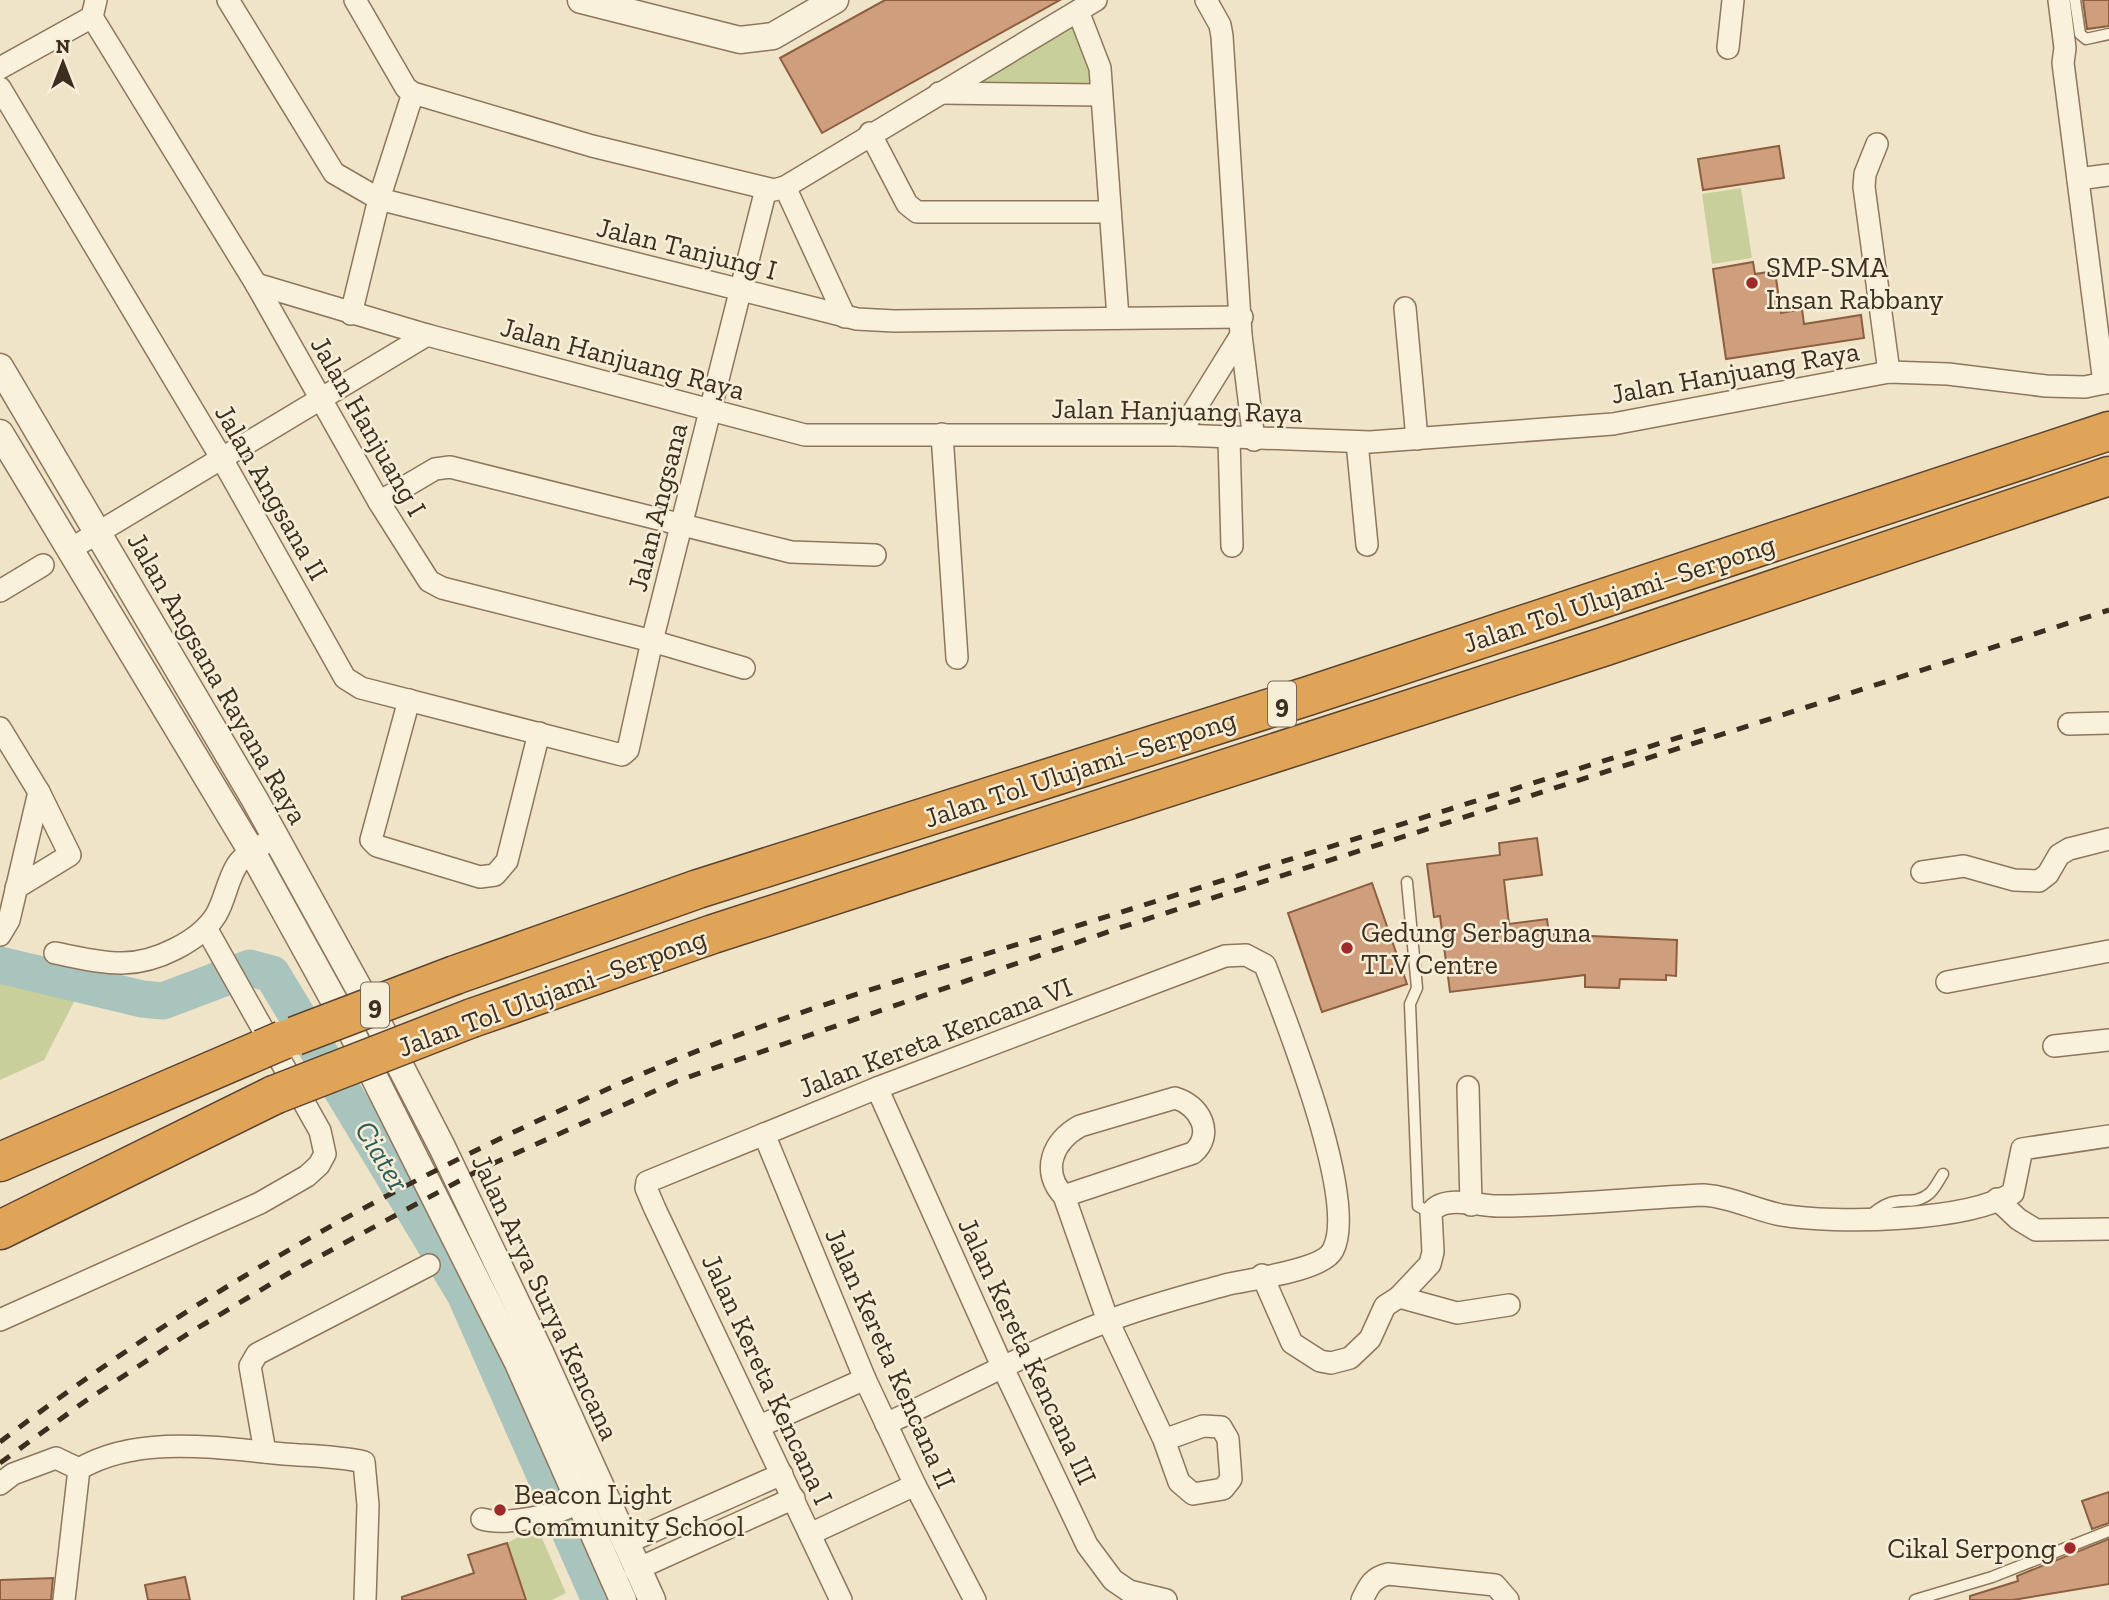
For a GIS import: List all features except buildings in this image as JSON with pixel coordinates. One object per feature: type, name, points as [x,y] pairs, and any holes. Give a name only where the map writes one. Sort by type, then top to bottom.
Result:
[{"type":"highway","name":"Jalan Tol Ulujami–Serpong","points":[[258,1050],[454,975],[698,889],[1308,696],[2109,431]]},
{"type":"highway","name":"Jalan Tol Ulujami–Serpong","points":[[274,1095],[472,1018],[713,934],[1590,651],[2109,476]]},
{"type":"highway","points":[[0,1136],[109,1097],[258,1050]]},
{"type":"highway","points":[[0,1162],[258,1050]]},
{"type":"highway","points":[[0,1213],[274,1095]]},
{"type":"highway","points":[[0,1230],[274,1095]]},
{"type":"street","name":"Jalan Tanjung I","points":[[228,0],[334,173],[379,199],[845,317],[894,321],[1118,318],[1241,326]]},
{"type":"street","points":[[355,0],[406,88],[413,93],[592,146],[775,188],[1087,5],[1101,95],[1118,318]]},
{"type":"street","points":[[581,0],[740,40],[773,36],[835,0]]},
{"type":"street","points":[[1206,0],[1220,25],[1222,36],[1241,326],[1254,440]]},
{"type":"street","points":[[1728,48],[1733,0]]},
{"type":"street","points":[[2059,0],[2065,48],[2063,63],[2106,383]]},
{"type":"street","points":[[0,68],[94,8]]},
{"type":"street","name":"Jalan Hanjuang I","points":[[94,8],[422,573],[442,588],[652,640],[744,668]]},
{"type":"street","name":"Jalan Angsana II","points":[[0,88],[222,459],[345,678],[361,688],[622,755]]},
{"type":"street","points":[[351,314],[379,199],[413,93]]},
{"type":"street","points":[[939,93],[1101,95]]},
{"type":"street","points":[[870,133],[907,204],[917,212],[1110,212]]},
{"type":"street","points":[[1877,144],[1864,187],[1889,372]]},
{"type":"street","points":[[2078,179],[2109,176]]},
{"type":"street","points":[[775,188],[845,317]]},
{"type":"street","name":"Jalan Angsana","points":[[622,755],[628,750],[652,640],[741,290],[775,188]]},
{"type":"street","name":"Jalan Hanjuang Raya","points":[[256,284],[427,335],[805,435],[831,437],[942,433],[1179,435],[1357,442],[1613,424],[1889,372],[1948,374],[2046,386],[2085,387],[2106,383]]},
{"type":"street","points":[[1405,308],[1417,439]]},
{"type":"street","points":[[1179,435],[1241,326]]},
{"type":"street","points":[[69,550],[427,335]]},
{"type":"street","name":"Jalan Angsana Rayana Raya","points":[[0,367],[276,837],[378,1023]]},
{"type":"street","name":"Jalan Angsana Rayana Raya","points":[[0,433],[252,852],[352,1033]]},
{"type":"street","points":[[942,433],[957,659]]},
{"type":"street","points":[[1228,439],[1231,546]]},
{"type":"street","points":[[1357,442],[1367,545]]},
{"type":"street","points":[[379,502],[435,469],[450,467],[791,552],[875,555]]},
{"type":"street","points":[[0,591],[43,565]]},
{"type":"street","points":[[409,700],[371,840],[377,846],[480,877],[495,875],[507,861],[538,733]]},
{"type":"street","points":[[2069,724],[2109,723]]},
{"type":"street","points":[[0,728],[39,792],[70,856],[16,888]]},
{"type":"street","points":[[0,935],[9,920],[39,792]]},
{"type":"street","points":[[55,953],[109,964],[133,965],[157,958],[206,929],[217,913],[238,863],[276,837]]},
{"type":"street","points":[[1922,872],[1964,866],[2014,880],[2039,881],[2048,874],[2059,855],[2069,849],[2109,839]]},
{"type":"street","points":[[0,1321],[260,1203],[319,1165],[325,1154],[320,1131],[206,929]]},
{"type":"street","points":[[1947,982],[2109,951]]},
{"type":"street","name":"Jalan Kereta Kencana VI","points":[[647,1182],[877,1088],[1224,956],[1247,955],[1265,965],[1302,1063],[1322,1122],[1337,1209],[1337,1235],[1333,1252],[1319,1264],[1262,1275]]},
{"type":"street","points":[[352,1033],[378,1023]]},
{"type":"street","name":"Jalan Arya Surya Kencana","points":[[378,1023],[442,1147],[529,1358],[613,1549],[624,1584],[652,1600]]},
{"type":"street","name":"Jalan Arya Surya Kencana","points":[[352,1033],[460,1250],[529,1358],[565,1509],[613,1549]]},
{"type":"street","points":[[2054,1046],[2109,1040]]},
{"type":"street","points":[[1468,1087],[1472,1205]]},
{"type":"street","name":"Jalan Kereta Kencana III","points":[[877,1088],[1003,1368],[1087,1545],[1103,1570],[1129,1591],[1166,1600]]},
{"type":"street","points":[[1064,1196],[1193,1153],[1205,1141],[1206,1133],[1196,1112],[1189,1102],[1175,1098],[1080,1126],[1066,1134],[1053,1155],[1050,1167],[1051,1179],[1064,1196],[1108,1321],[1164,1440]]},
{"type":"street","name":"Jalan Kereta Kencana II","points":[[764,1134],[865,1379],[915,1485],[975,1600]]},
{"type":"street","points":[[886,1424],[1108,1321],[1262,1275],[1292,1343],[1320,1361],[1331,1363],[1357,1352],[1374,1332],[1381,1311],[1399,1297],[1430,1264],[1433,1252],[1431,1213],[1434,1208],[1445,1203],[1472,1205],[1704,1195],[1736,1199],[1780,1214],[1868,1218],[1953,1213],[2008,1196],[2015,1189],[2022,1149],[2109,1136]]},
{"type":"street","name":"Jalan Kereta Kencana I","points":[[647,1182],[647,1192],[841,1600]]},
{"type":"street","points":[[1997,1199],[2018,1219],[2036,1230],[2109,1229]]},
{"type":"street","points":[[265,1452],[250,1366],[257,1354],[429,1265]]},
{"type":"street","points":[[1399,1297],[1457,1313],[1509,1305]]},
{"type":"street","points":[[760,1426],[865,1379]]},
{"type":"street","points":[[79,1469],[92,1462],[132,1450],[197,1446],[364,1462],[368,1505],[365,1600]]},
{"type":"street","points":[[0,1484],[13,1474],[56,1458],[79,1469]]},
{"type":"street","points":[[64,1600],[79,1469]]},
{"type":"street","points":[[613,1549],[782,1475]]},
{"type":"street","points":[[810,1534],[915,1485]]},
{"type":"street","points":[[624,1584],[794,1498]]},
{"type":"street","points":[[482,1519],[496,1521],[565,1509]]},
{"type":"street","points":[[1362,1600],[1370,1583],[1376,1577],[1388,1574],[1495,1585],[1508,1600]]},
{"type":"lane","points":[[2075,0],[2080,34],[2086,39],[2109,34]]},
{"type":"lane","points":[[1407,882],[1417,988],[1410,1004],[1418,1206],[1431,1213]]},
{"type":"lane","points":[[1868,1218],[1881,1205],[1894,1199],[1915,1200],[1929,1193],[1943,1174]]},
{"type":"lane","points":[[1914,1600],[1992,1577],[2109,1531]]},
{"type":"green space","points":[[1072,22],[1088,50],[1090,89],[963,87]]},
{"type":"green space","points":[[1741,188],[1752,258],[1712,264],[1702,194]]},
{"type":"green space","points":[[0,983],[75,1000],[44,1060],[0,1080]]},
{"type":"green space","points":[[537,1527],[566,1593],[552,1600],[526,1600],[507,1543]]},
{"type":"waterway","name":"Ciater","points":[[0,965],[142,999],[163,1001],[250,968],[272,974],[465,1294],[600,1600]]},
{"type":"railway","points":[[0,1463],[84,1402],[186,1335],[289,1273],[483,1168],[677,1081],[1119,928],[2109,610]]},
{"type":"railway","points":[[0,1442],[158,1330],[325,1230],[498,1140],[675,1060],[775,1022],[878,988],[1709,728]]},
{"type":"place","name":"SMP-SMA Insan Rabbany","points":[[1752,283]]},
{"type":"place","name":"Gedung Serbaguna TLV Centre","points":[[1347,948]]},
{"type":"place","name":"Beacon Light Community School","points":[[500,1510]]},
{"type":"place","name":"Cikal Serpong","points":[[2070,1548]]}]
